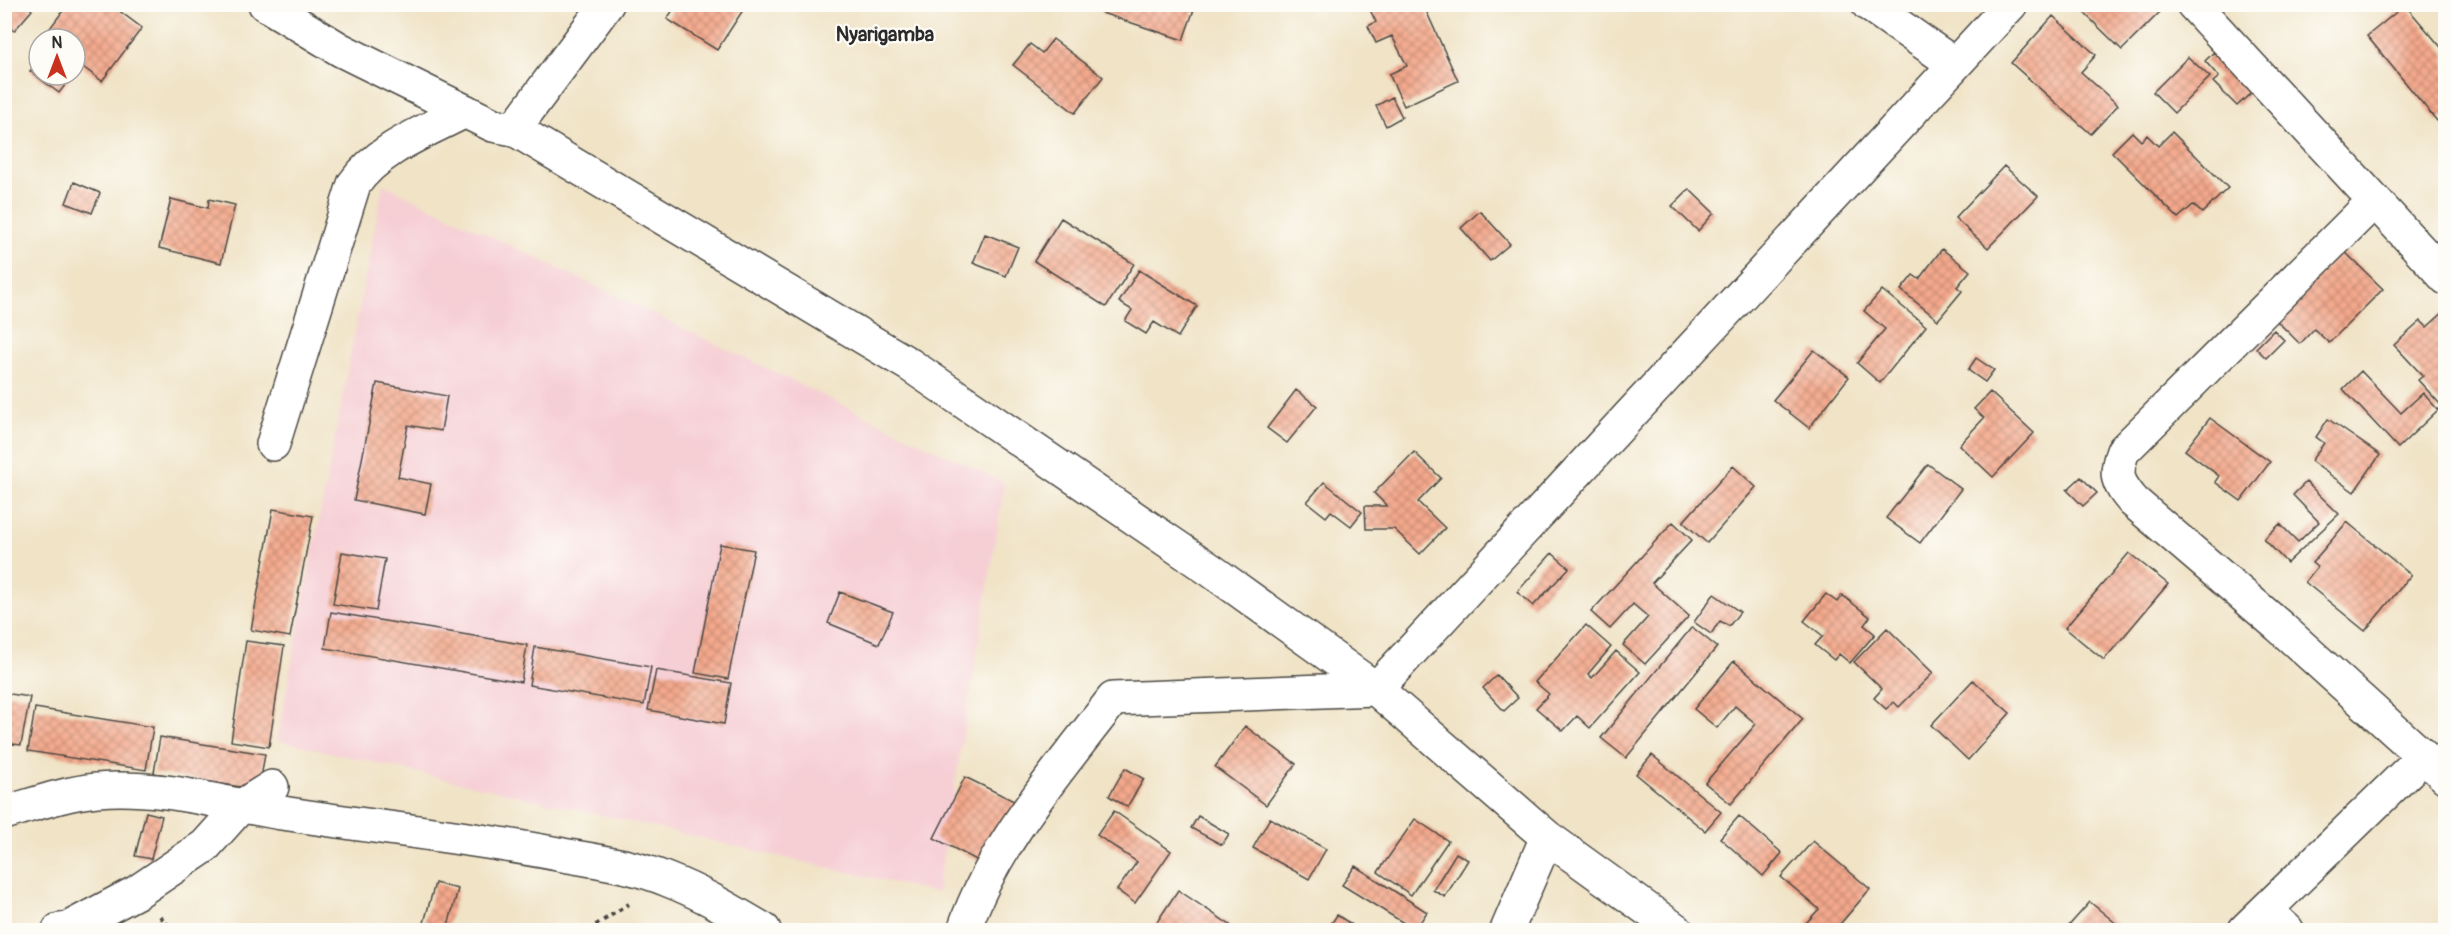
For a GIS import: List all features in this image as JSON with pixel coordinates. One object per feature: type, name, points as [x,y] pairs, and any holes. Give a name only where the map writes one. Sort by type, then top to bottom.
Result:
[{"type":"street","points":[[265,4],[341,50],[493,125],[514,129],[910,365],[1212,572],[1376,689],[1547,837],[1676,930]]},
{"type":"street","points":[[514,129],[607,4]]},
{"type":"street","points":[[1868,4],[1954,64]]},
{"type":"street","points":[[964,930],[975,898],[1017,826],[1113,699],[1376,689],[2011,4]]},
{"type":"street","points":[[2193,4],[2445,278]]},
{"type":"street","points":[[273,444],[354,184],[366,167],[395,148],[465,111]]},
{"type":"street","points":[[2266,924],[2434,767],[2279,627],[2133,501],[2120,486],[2116,468],[2123,451],[2374,201]]},
{"type":"street","points":[[59,930],[67,929],[137,892],[205,846],[240,807],[272,787]]},
{"type":"street","points":[[4,813],[66,795],[97,790],[138,789],[184,795],[240,807],[527,848],[629,867],[668,879],[708,898],[764,930]]},
{"type":"street","points":[[1507,930],[1547,837]]},
{"type":"shaded area","points":[[383,184],[1005,483],[937,893],[277,740]]},
{"type":"building","points":[[4,4],[25,4],[32,10],[14,31],[4,22]]},
{"type":"building","points":[[68,4],[110,4],[142,28],[102,81],[87,70],[87,27],[51,27]]},
{"type":"building","points":[[665,4],[747,4],[717,50],[667,19],[673,10]]},
{"type":"building","points":[[1105,4],[1196,4],[1183,40],[1102,13]]},
{"type":"building","points":[[1384,4],[1423,4],[1458,81],[1404,106],[1389,74],[1407,66],[1392,36],[1376,43],[1368,26],[1376,22],[1370,10]]},
{"type":"building","points":[[2075,4],[2157,4],[2162,10],[2122,50]]},
{"type":"building","points":[[2405,5],[2446,53],[2446,114],[2437,121],[2367,36]]},
{"type":"building","points":[[2053,16],[2096,55],[2081,72],[2118,105],[2091,134],[2011,63]]},
{"type":"building","points":[[1053,39],[1103,77],[1075,113],[1013,65],[1030,44],[1042,53]]},
{"type":"building","points":[[2214,52],[2252,92],[2237,106],[2213,82],[2219,77],[2205,61]]},
{"type":"building","points":[[2188,57],[2210,77],[2174,113],[2153,92]]},
{"type":"building","points":[[51,87],[64,87],[59,93]]},
{"type":"building","points":[[1392,97],[1402,117],[1386,126],[1376,106]]},
{"type":"building","points":[[2132,132],[2141,141],[2147,135],[2158,146],[2172,132],[2228,188],[2202,213],[2193,205],[2178,218],[2112,152]]},
{"type":"building","points":[[2004,166],[2038,196],[1988,248],[1955,218]]},
{"type":"building","points":[[74,182],[100,193],[92,213],[66,203]]},
{"type":"building","points":[[1689,189],[1714,213],[1698,231],[1672,206]]},
{"type":"building","points":[[171,199],[208,208],[209,199],[235,205],[221,263],[159,248]]},
{"type":"building","points":[[1480,211],[1510,244],[1490,261],[1461,228]]},
{"type":"building","points":[[1061,218],[1134,264],[1106,307],[1034,261]]},
{"type":"building","points":[[985,234],[1018,247],[1006,276],[973,263]]},
{"type":"building","points":[[1942,249],[1970,271],[1957,287],[1962,291],[1938,320],[1901,290],[1913,275],[1919,279]]},
{"type":"building","points":[[2343,250],[2383,289],[2329,343],[2314,329],[2300,344],[2275,319]]},
{"type":"building","points":[[1139,270],[1197,306],[1178,337],[1154,322],[1146,334],[1125,321],[1132,310],[1119,302]]},
{"type":"building","points":[[1882,290],[1926,326],[1880,383],[1857,363],[1885,329],[1864,311]]},
{"type":"building","points":[[2446,310],[2446,399],[2440,404],[2418,380],[2423,376],[2394,345],[2421,321],[2427,327]]},
{"type":"building","points":[[2274,330],[2284,340],[2266,358],[2256,348]]},
{"type":"building","points":[[1814,350],[1849,377],[1809,428],[1773,400]]},
{"type":"building","points":[[1976,358],[1994,370],[1985,382],[1968,370]]},
{"type":"building","points":[[2361,371],[2401,413],[2423,393],[2438,410],[2398,448],[2343,389]]},
{"type":"building","points":[[377,383],[447,396],[441,431],[408,425],[398,477],[431,484],[425,514],[354,500]]},
{"type":"building","points":[[1296,390],[1317,406],[1287,443],[1267,428]]},
{"type":"building","points":[[1990,392],[2034,433],[1993,477],[1959,445],[1984,418],[1974,409]]},
{"type":"building","points":[[2210,418],[2270,462],[2241,501],[2215,482],[2219,476],[2185,450]]},
{"type":"building","points":[[2328,419],[2380,455],[2354,492],[2311,461],[2324,443],[2316,437]]},
{"type":"building","points":[[1414,452],[1441,478],[1418,502],[1445,528],[1420,554],[1394,529],[1366,529],[1365,506],[1387,506],[1374,493]]},
{"type":"building","points":[[1928,464],[1961,489],[1920,543],[1886,518]]},
{"type":"building","points":[[1733,466],[1756,487],[1707,543],[1683,522]]},
{"type":"building","points":[[2081,477],[2097,493],[2083,506],[2067,490]]},
{"type":"building","points":[[1324,482],[1362,512],[1351,526],[1331,511],[1326,517],[1307,502]]},
{"type":"building","points":[[2306,482],[2339,514],[2287,563],[2264,539],[2280,524],[2298,542],[2319,522],[2293,495]]},
{"type":"building","points":[[273,509],[313,516],[290,637],[251,630]]},
{"type":"building","points":[[1673,522],[1692,540],[1652,583],[1689,616],[1645,664],[1623,645],[1648,617],[1633,604],[1610,629],[1591,612]]},
{"type":"building","points":[[2347,522],[2411,575],[2365,631],[2305,582],[2317,567],[2312,563]]},
{"type":"building","points":[[720,544],[754,550],[728,679],[695,673]]},
{"type":"building","points":[[342,552],[385,559],[376,611],[333,604]]},
{"type":"building","points":[[1552,553],[1569,568],[1533,606],[1517,592]]},
{"type":"building","points":[[2129,553],[2168,584],[2104,660],[2065,628]]},
{"type":"building","points":[[840,592],[893,612],[879,644],[828,623]]},
{"type":"building","points":[[1714,594],[1740,612],[1729,626],[1720,621],[1711,634],[1694,622]]},
{"type":"building","points":[[1826,594],[1837,602],[1842,595],[1870,617],[1864,625],[1875,634],[1850,663],[1839,654],[1834,660],[1815,645],[1823,636],[1804,621]]},
{"type":"building","points":[[331,612],[527,645],[521,682],[325,648]]},
{"type":"building","points":[[1586,625],[1611,647],[1588,674],[1592,678],[1616,651],[1640,672],[1590,728],[1577,716],[1563,731],[1536,708],[1549,694],[1535,682]]},
{"type":"building","points":[[1692,627],[1717,647],[1626,758],[1601,738]]},
{"type":"building","points":[[1887,628],[1933,673],[1899,707],[1894,702],[1886,709],[1874,698],[1882,689],[1854,662]]},
{"type":"building","points":[[246,641],[284,646],[269,747],[231,741]]},
{"type":"building","points":[[535,647],[651,667],[644,705],[529,685]]},
{"type":"building","points":[[1734,661],[1803,719],[1731,804],[1705,783],[1756,724],[1735,706],[1717,728],[1694,709]]},
{"type":"building","points":[[656,670],[731,683],[724,724],[648,710]]},
{"type":"building","points":[[1497,675],[1518,698],[1504,711],[1483,688]]},
{"type":"building","points":[[1973,680],[2010,713],[1968,760],[1931,725]]},
{"type":"building","points":[[4,693],[30,697],[21,745],[4,743]]},
{"type":"building","points":[[35,708],[153,727],[146,770],[28,751]]},
{"type":"building","points":[[1245,726],[1296,764],[1266,805],[1215,767]]},
{"type":"building","points":[[160,737],[265,754],[259,790],[154,773]]},
{"type":"building","points":[[1652,755],[1721,812],[1705,831],[1636,774]]},
{"type":"building","points":[[1125,768],[1144,779],[1127,807],[1109,796]]},
{"type":"building","points":[[965,777],[1018,803],[986,865],[934,838]]},
{"type":"building","points":[[1114,811],[1171,851],[1135,903],[1117,890],[1137,862],[1097,835]]},
{"type":"building","points":[[146,812],[162,816],[151,859],[135,856]]},
{"type":"building","points":[[1198,816],[1229,834],[1222,845],[1191,828]]},
{"type":"building","points":[[1739,816],[1782,853],[1763,876],[1720,838]]},
{"type":"building","points":[[1270,818],[1326,849],[1309,879],[1253,848]]},
{"type":"building","points":[[1415,819],[1448,841],[1411,895],[1378,872]]},
{"type":"building","points":[[1813,841],[1870,889],[1835,930],[1815,930],[1806,923],[1819,909],[1781,877]]},
{"type":"building","points":[[1456,853],[1468,860],[1445,897],[1433,890]]},
{"type":"building","points":[[1355,866],[1427,912],[1415,930],[1342,885]]},
{"type":"building","points":[[435,883],[458,889],[447,930],[422,930]]},
{"type":"building","points":[[1178,890],[1230,925],[1226,930],[1157,930],[1153,928]]},
{"type":"building","points":[[2090,902],[2124,930],[2065,930]]},
{"type":"building","points":[[1337,915],[1360,930],[1327,930]]},
{"type":"district","name":"Nyarigamba","points":[[885,34]]}]
